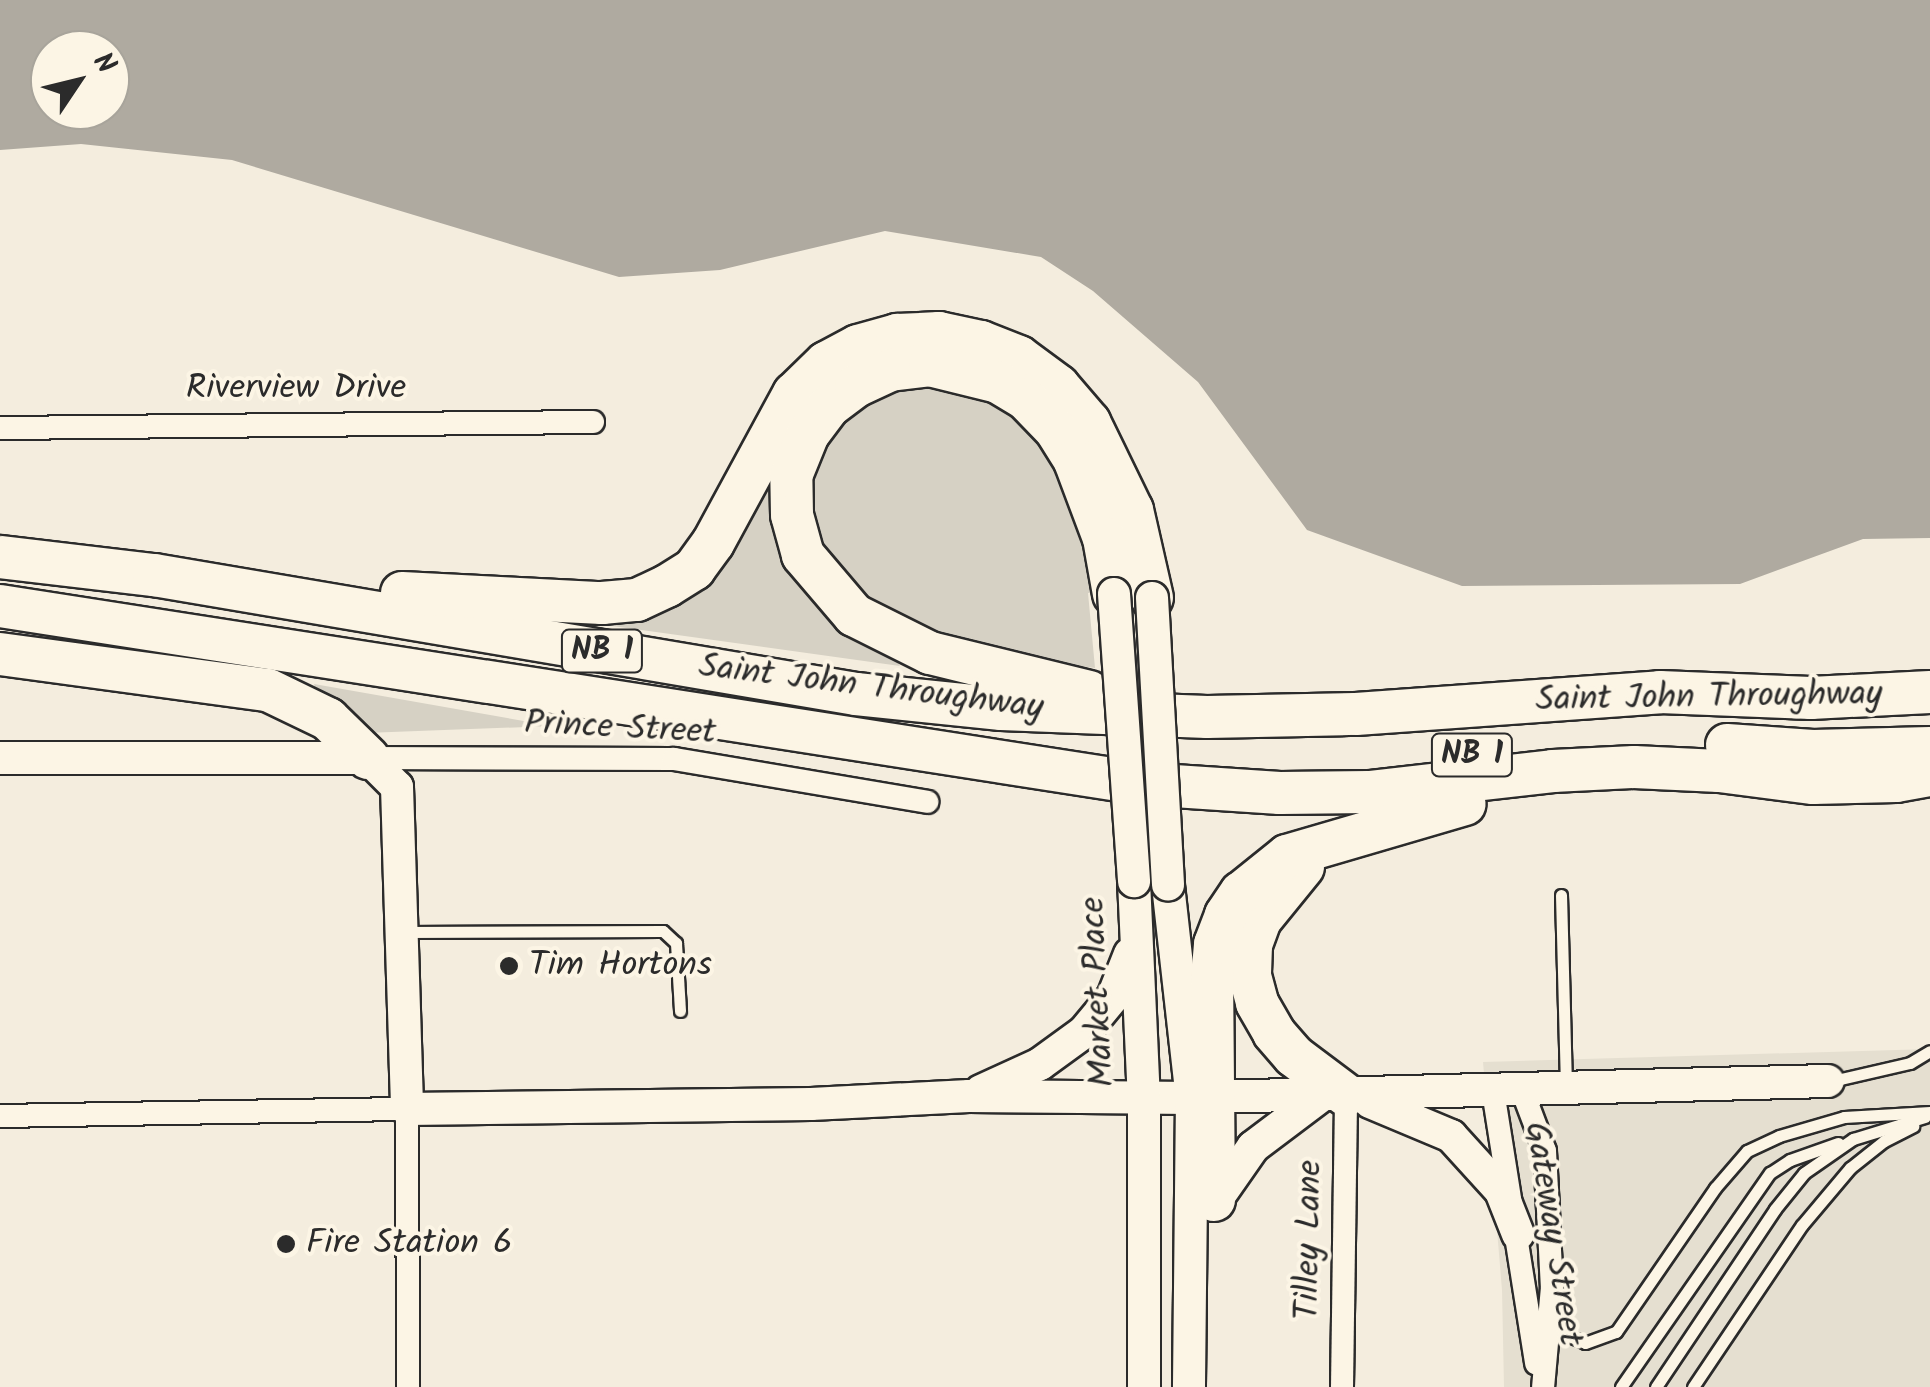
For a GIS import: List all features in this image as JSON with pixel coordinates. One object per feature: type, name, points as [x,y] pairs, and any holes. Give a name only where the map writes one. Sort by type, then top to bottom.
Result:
[{"type":"highway","points":[[154,576],[556,603],[637,600],[694,569],[734,509],[753,464],[794,394],[826,364],[858,346],[896,335],[939,333],[982,342],[1019,358],[1058,386],[1089,422],[1132,510],[1133,596]]},
{"type":"highway","points":[[1133,596],[1076,462],[1056,430],[1026,399],[998,382],[930,364],[890,370],[856,386],[828,407],[808,434],[791,476],[792,515],[803,555],[854,615],[930,653],[1000,674],[1207,717]]},
{"type":"highway","name":"Saint John Throughway","points":[[0,557],[154,576],[856,694],[1001,710],[1207,717],[1356,714],[1660,692],[1812,698],[1930,692]]},
{"type":"highway","name":"Saint John Throughway","points":[[0,606],[1144,784],[1280,793],[1370,792],[1552,771],[1634,767],[1719,770],[1813,783],[1896,781],[1930,775]]},
{"type":"highway","points":[[0,654],[268,690],[328,719],[368,758]]},
{"type":"highway","name":"Saint John Throughway","points":[[1012,765],[1288,769],[1633,741],[1813,751],[1930,748]]},
{"type":"highway","points":[[1214,1200],[1203,1098],[1215,944],[1226,914],[1241,893],[1275,864],[1335,841],[1446,808],[1525,792],[1601,784],[1813,783]]},
{"type":"highway","points":[[1334,1095],[1274,1033],[1258,1004],[1250,976],[1251,945],[1260,920],[1299,870],[1335,841]]},
{"type":"street","name":"Riverview Drive","points":[[0,428],[593,422]]},
{"type":"street","name":"Market Place","points":[[1133,596],[1134,881],[1144,1098],[1144,1387]]},
{"type":"street","points":[[1133,596],[1168,885],[1203,1098],[1190,1387]]},
{"type":"street","points":[[0,758],[368,758],[396,787],[408,1109],[408,1387]]},
{"type":"street","name":"Prince Street","points":[[368,758],[674,759],[927,802]]},
{"type":"street","points":[[969,1096],[1040,1064],[1084,1032],[1118,986],[1136,936]]},
{"type":"street","points":[[0,1116],[811,1104],[969,1096],[1203,1098],[1828,1082]]},
{"type":"street","name":"Gateway Street","points":[[1508,1091],[1518,1234],[1542,1387]]},
{"type":"street","name":"Gateway Street","points":[[1508,1091],[1545,1151],[1552,1287],[1542,1387]]},
{"type":"street","points":[[1190,1387],[1214,1200],[1253,1146],[1334,1095],[1410,1116],[1450,1136],[1501,1191],[1518,1234]]},
{"type":"street","name":"Tilley Lane","points":[[1334,1095],[1342,1387]]},
{"type":"lane","points":[[1561,894],[1566,1089]]},
{"type":"lane","points":[[402,932],[664,931],[676,943],[680,1011]]},
{"type":"lane","points":[[1828,1082],[1910,1063],[1930,1051]]},
{"type":"lane","points":[[1552,1287],[1562,1332],[1585,1342],[1616,1332],[1715,1188],[1747,1151],[1779,1136],[1844,1117],[1930,1115]]},
{"type":"lane","points":[[1621,1387],[1770,1174],[1790,1160],[1930,1115]]},
{"type":"lane","points":[[1693,1387],[1802,1225],[1850,1168],[1884,1141],[1930,1115]]},
{"type":"lane","points":[[1656,1387],[1791,1186],[1853,1139]]},
{"type":"shaded area","points":[[0,0],[1930,0],[1930,538],[1863,539],[1740,584],[1462,586],[1307,530],[1198,382],[1093,291],[1041,257],[885,231],[720,270],[619,277],[232,160],[81,144],[0,150]]},
{"type":"shaded area","points":[[921,383],[1003,405],[1037,436],[1065,477],[1098,593],[1088,593],[1095,668],[985,653],[868,606],[827,559],[813,518],[812,490],[824,449],[851,413],[886,393]]},
{"type":"shaded area","points":[[770,480],[780,505],[900,666],[591,623],[649,617],[701,588]]},
{"type":"shaded area","points":[[314,684],[552,726],[365,733],[317,695]]},
{"type":"shaded area","points":[[1930,1049],[1930,1387],[1504,1387],[1502,1290],[1483,1062]]},
{"type":"place","name":"Tim Hortons","points":[[509,966]]},
{"type":"place","name":"Fire Station 6","points":[[286,1244]]}]
